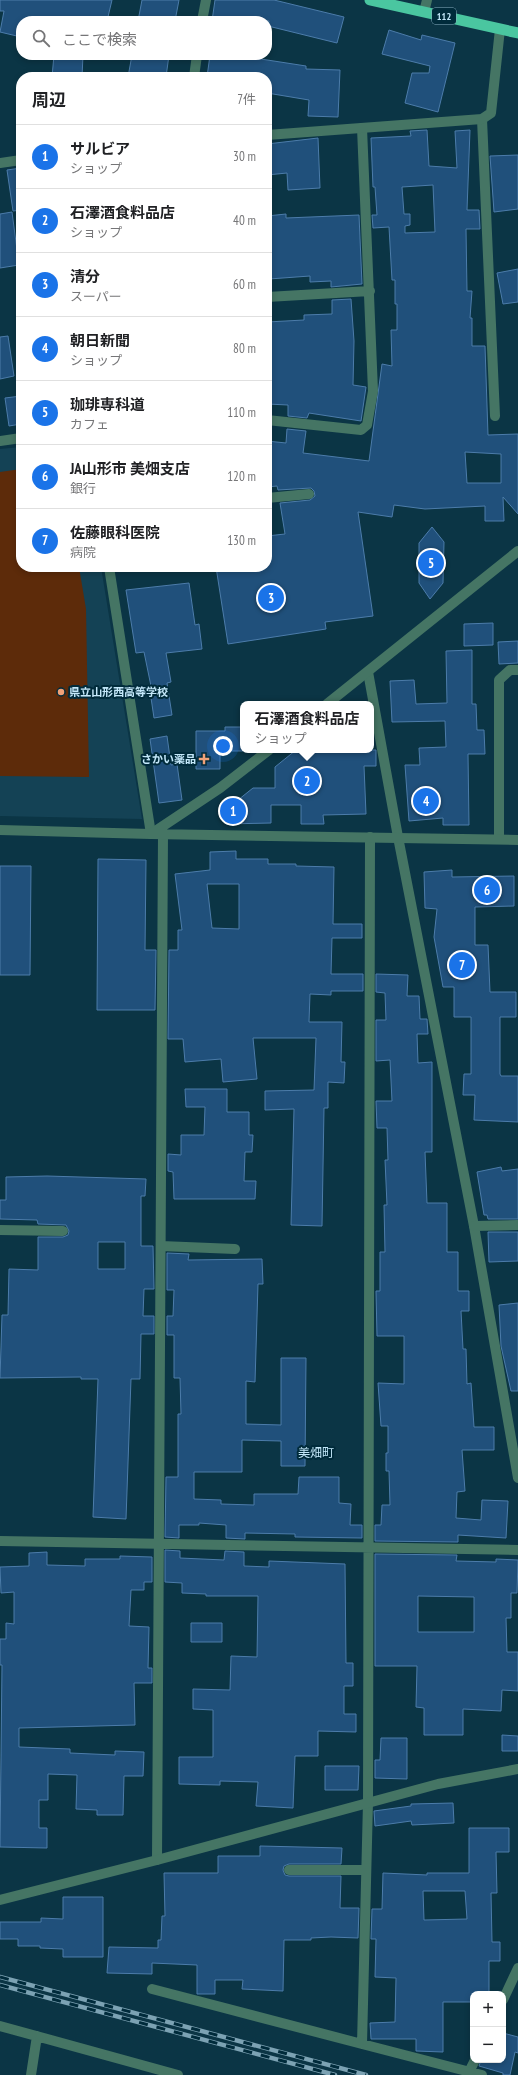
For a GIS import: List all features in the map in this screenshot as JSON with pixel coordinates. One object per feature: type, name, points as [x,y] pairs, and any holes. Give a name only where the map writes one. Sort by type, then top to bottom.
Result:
[{"type":"highway","name":"112","points":[[370,0],[518,33]]},
{"type":"street","points":[[203,16],[206,0]]},
{"type":"street","points":[[424,12],[427,0]]},
{"type":"street","points":[[272,135],[482,119],[490,112],[500,29]]},
{"type":"street","points":[[195,72],[196,60]]},
{"type":"street","points":[[482,119],[495,416]]},
{"type":"street","points":[[272,421],[361,430],[367,425],[373,391],[362,128]]},
{"type":"street","points":[[0,164],[16,161]]},
{"type":"street","points":[[272,297],[370,291]]},
{"type":"street","points":[[0,441],[16,439]]},
{"type":"street","points":[[272,498],[309,494]]},
{"type":"street","points":[[331,701],[516,553]]},
{"type":"street","points":[[110,572],[151,834]]},
{"type":"street","points":[[499,840],[499,680],[510,670],[518,670]]},
{"type":"street","points":[[368,672],[373,701]]},
{"type":"street","points":[[374,705],[398,837],[474,1226],[518,1478]]},
{"type":"street","points":[[151,834],[220,788],[265,753]]},
{"type":"street","points":[[0,830],[518,840]]},
{"type":"street","points":[[157,1860],[163,834]]},
{"type":"street","points":[[362,2044],[368,1802],[367,1548],[370,837]]},
{"type":"street","points":[[474,1226],[518,1225]]},
{"type":"street","points":[[0,1230],[63,1231]]},
{"type":"street","points":[[161,1246],[234,1249]]},
{"type":"street","points":[[0,1541],[518,1550]]},
{"type":"street","points":[[0,1900],[157,1860],[438,1784],[518,1769]]},
{"type":"street","points":[[289,1870],[366,1870]]},
{"type":"street","points":[[506,1994],[518,1968]]},
{"type":"street","points":[[152,1989],[482,2075]]},
{"type":"street","points":[[0,2026],[155,2072],[178,2075]]},
{"type":"street","points":[[31,2075],[37,2036]]},
{"type":"street","points":[[469,2072],[474,2063]]},
{"type":"shaded area","name":"県立山形西高等学校","points":[[16,447],[16,572],[102,572],[142,819],[0,816],[0,449]]},
{"type":"shaded area","points":[[16,470],[16,572],[80,572],[86,609],[89,777],[0,776],[0,472]]},
{"type":"building","points":[[0,0],[112,0],[108,16],[16,16],[16,36],[0,32],[4,11],[0,11]]},
{"type":"building","points":[[142,0],[179,0],[176,16],[139,16]]},
{"type":"building","points":[[215,0],[274,0],[344,17],[337,43],[272,27],[272,16],[213,16]]},
{"type":"building","points":[[389,30],[421,40],[422,35],[455,43],[438,112],[405,103],[412,73],[429,73],[430,66],[382,54]]},
{"type":"building","points":[[54,60],[83,60],[82,72],[52,72]]},
{"type":"building","points":[[131,60],[168,60],[167,72],[129,72]]},
{"type":"building","points":[[209,60],[267,60],[306,66],[306,69],[340,70],[338,117],[308,116],[309,100],[272,94],[272,72],[208,72]]},
{"type":"building","points":[[427,130],[429,166],[457,168],[455,131],[470,130],[467,210],[479,210],[480,229],[466,229],[467,291],[472,291],[470,318],[472,318],[472,346],[485,346],[488,435],[518,434],[518,514],[503,497],[504,521],[485,521],[485,506],[425,509],[394,505],[392,517],[358,512],[373,616],[325,622],[326,629],[228,644],[217,572],[272,572],[272,535],[285,534],[280,503],[310,500],[315,496],[314,491],[311,488],[278,490],[277,486],[272,486],[272,442],[286,443],[287,429],[306,431],[303,453],[369,461],[382,364],[392,366],[391,330],[397,330],[397,304],[395,304],[395,280],[392,280],[389,227],[373,228],[372,215],[377,215],[375,187],[373,187],[371,138],[411,136],[410,131]],"holes":[[[433,185],[435,232],[405,233],[405,226],[410,225],[410,214],[404,214],[402,187]],[[465,452],[501,454],[501,483],[467,483]]]},
{"type":"building","points":[[318,138],[320,188],[288,190],[287,173],[272,174],[272,143]]},
{"type":"building","points":[[518,155],[518,209],[494,212],[490,156]]},
{"type":"building","points":[[16,169],[16,211],[13,211],[7,170]]},
{"type":"building","points":[[12,212],[16,242],[16,265],[0,268],[0,214]]},
{"type":"building","points":[[286,214],[286,218],[359,215],[362,284],[331,287],[331,281],[310,282],[310,276],[272,279],[272,215]]},
{"type":"building","points":[[518,269],[518,302],[503,304],[497,273]]},
{"type":"building","points":[[351,299],[354,341],[353,385],[366,387],[361,421],[309,413],[307,418],[288,416],[288,405],[272,404],[272,322],[304,320],[304,315],[332,314],[332,300]]},
{"type":"building","points":[[8,336],[14,376],[0,379],[0,337]]},
{"type":"building","points":[[16,397],[16,425],[9,426],[5,398]]},
{"type":"building","points":[[432,527],[444,542],[443,583],[430,599],[419,583],[419,543]]},
{"type":"building","points":[[189,583],[195,625],[199,624],[202,649],[166,653],[171,682],[167,683],[172,715],[154,718],[150,691],[152,691],[144,652],[136,653],[126,590]]},
{"type":"building","points":[[493,623],[493,645],[464,646],[464,624]]},
{"type":"building","points":[[518,641],[518,663],[499,664],[498,642]]},
{"type":"building","points":[[472,650],[472,704],[476,704],[477,730],[484,730],[485,754],[468,754],[469,825],[443,825],[443,818],[409,821],[405,765],[420,765],[419,748],[446,747],[445,721],[392,722],[390,681],[414,680],[416,704],[447,703],[446,651]]},
{"type":"building","points":[[225,727],[240,727],[240,751],[220,751],[220,769],[196,769],[196,731],[225,731]]},
{"type":"building","points":[[167,736],[171,765],[177,764],[182,800],[159,803],[150,739]]},
{"type":"building","points":[[374,750],[376,750],[376,766],[364,766],[366,814],[323,815],[324,824],[301,824],[301,805],[271,805],[271,823],[226,824],[223,812],[253,788],[275,788],[275,767],[292,753],[374,753]]},
{"type":"building","points":[[236,851],[236,859],[268,859],[268,864],[296,864],[296,866],[334,867],[333,924],[362,924],[362,938],[332,938],[331,974],[363,974],[363,991],[331,991],[331,995],[310,994],[309,1022],[342,1022],[341,1062],[345,1062],[344,1083],[328,1082],[328,1108],[324,1108],[322,1226],[291,1225],[294,1109],[265,1110],[265,1091],[314,1090],[316,1038],[253,1038],[257,1079],[223,1082],[221,1059],[185,1062],[183,1039],[168,1039],[169,950],[178,950],[178,930],[182,930],[175,874],[210,870],[210,852]],"holes":[[[207,884],[239,884],[239,929],[212,928]]]},
{"type":"building","points":[[98,859],[146,860],[145,950],[156,950],[155,1010],[97,1010]]},
{"type":"building","points":[[0,866],[31,866],[30,975],[0,975]]},
{"type":"building","points":[[452,870],[452,877],[514,876],[514,906],[475,907],[475,945],[488,945],[490,992],[516,992],[516,1017],[500,1017],[500,1074],[501,1076],[518,1076],[518,1122],[474,1120],[475,1095],[463,1095],[464,1074],[471,1074],[471,1017],[454,1017],[454,987],[443,987],[434,937],[437,909],[425,908],[424,872]]},
{"type":"building","points":[[376,974],[408,975],[407,996],[419,996],[420,1019],[427,1019],[428,1034],[417,1034],[418,1063],[432,1062],[432,1152],[425,1152],[427,1203],[447,1203],[447,1252],[458,1252],[458,1291],[469,1291],[469,1311],[461,1311],[463,1349],[466,1349],[467,1384],[471,1383],[474,1427],[494,1427],[494,1450],[462,1450],[465,1491],[457,1492],[456,1518],[481,1520],[482,1500],[508,1501],[506,1538],[458,1535],[458,1542],[375,1541],[375,1525],[381,1525],[382,1505],[390,1505],[389,1471],[386,1471],[388,1426],[381,1426],[378,1383],[404,1384],[404,1336],[377,1336],[376,1291],[380,1291],[380,1252],[385,1252],[384,1205],[387,1205],[385,1160],[388,1160],[387,1128],[377,1128],[376,1101],[392,1101],[390,1060],[376,1061],[376,1020],[386,1020],[385,993],[376,992]]},
{"type":"building","points":[[185,1089],[227,1089],[227,1112],[249,1112],[249,1135],[253,1135],[252,1152],[245,1152],[244,1181],[256,1181],[255,1199],[174,1199],[173,1172],[168,1171],[168,1154],[181,1155],[181,1135],[204,1135],[205,1107],[186,1107]]},
{"type":"building","points":[[501,1167],[502,1171],[518,1169],[518,1219],[488,1219],[487,1215],[484,1215],[477,1172]]},
{"type":"building","points":[[47,1176],[146,1179],[145,1196],[141,1196],[141,1246],[153,1246],[154,1289],[144,1289],[143,1316],[154,1316],[154,1334],[141,1334],[140,1379],[131,1379],[126,1519],[93,1517],[98,1379],[81,1379],[81,1377],[0,1378],[2,1315],[8,1315],[9,1269],[38,1270],[38,1237],[63,1237],[68,1235],[69,1231],[66,1225],[38,1224],[37,1220],[0,1219],[0,1200],[6,1200],[6,1177]],"holes":[[[98,1242],[125,1242],[125,1269],[98,1269]]]},
{"type":"building","points":[[488,1232],[518,1232],[518,1261],[489,1262]]},
{"type":"building","points":[[167,1253],[189,1254],[188,1260],[262,1259],[263,1284],[258,1284],[255,1382],[246,1381],[246,1424],[281,1425],[281,1358],[306,1358],[305,1466],[281,1466],[281,1441],[242,1440],[242,1472],[194,1472],[194,1499],[221,1500],[221,1504],[254,1505],[254,1494],[298,1494],[299,1477],[339,1477],[339,1503],[351,1504],[350,1525],[362,1525],[362,1538],[295,1537],[295,1534],[245,1533],[245,1539],[226,1538],[226,1525],[199,1523],[199,1525],[179,1525],[179,1538],[165,1537],[166,1477],[178,1477],[178,1414],[181,1414],[180,1378],[174,1378],[174,1335],[167,1335],[167,1316],[173,1316],[174,1290],[167,1290]]},
{"type":"building","points":[[518,1303],[518,1391],[511,1391],[501,1346],[499,1305]]},
{"type":"building","points":[[165,1550],[180,1551],[180,1558],[224,1560],[225,1551],[244,1552],[244,1566],[269,1567],[269,1561],[345,1564],[346,1663],[353,1663],[353,1686],[344,1686],[344,1714],[356,1714],[356,1732],[318,1731],[318,1756],[295,1756],[293,1808],[256,1806],[258,1782],[220,1781],[220,1785],[179,1784],[179,1757],[213,1757],[213,1710],[193,1709],[193,1689],[230,1690],[231,1656],[257,1657],[258,1596],[206,1596],[206,1594],[182,1593],[182,1583],[165,1582]]},
{"type":"building","points":[[47,1552],[47,1565],[85,1566],[85,1559],[120,1559],[120,1556],[152,1557],[152,1582],[144,1582],[144,1590],[131,1590],[129,1626],[149,1627],[148,1668],[152,1668],[152,1683],[134,1683],[135,1725],[19,1728],[19,1747],[70,1749],[70,1753],[115,1755],[115,1751],[144,1752],[143,1776],[124,1776],[123,1815],[97,1815],[97,1810],[76,1809],[77,1775],[48,1774],[48,1800],[39,1800],[39,1828],[47,1828],[47,1848],[0,1847],[2,1665],[0,1665],[0,1639],[6,1639],[6,1623],[14,1624],[14,1592],[1,1593],[0,1567],[29,1566],[29,1553]]},
{"type":"building","points":[[375,1554],[457,1555],[456,1561],[496,1562],[496,1559],[518,1560],[517,1593],[511,1593],[511,1618],[506,1618],[507,1652],[518,1652],[518,1691],[502,1690],[501,1711],[463,1709],[463,1735],[424,1735],[424,1708],[416,1707],[417,1666],[375,1666]],"holes":[[[418,1596],[474,1597],[474,1632],[418,1632]]]},
{"type":"building","points":[[191,1623],[222,1623],[222,1642],[191,1642]]},
{"type":"building","points":[[502,1735],[518,1736],[518,1751],[502,1751]]},
{"type":"building","points":[[381,1738],[407,1738],[407,1779],[375,1778],[375,1760],[380,1760]]},
{"type":"building","points":[[325,1766],[359,1766],[358,1790],[325,1790]]},
{"type":"building","points":[[453,1803],[454,1823],[412,1825],[411,1821],[375,1826],[374,1811],[411,1806],[411,1804]]},
{"type":"building","points":[[469,1828],[509,1828],[509,1852],[496,1852],[497,1893],[491,1893],[492,1942],[500,1942],[500,1961],[489,1961],[489,1991],[470,1991],[470,2002],[443,2002],[443,2052],[416,2051],[416,2039],[371,2039],[370,2023],[395,2022],[396,1978],[375,1977],[376,1939],[371,1939],[372,1909],[382,1909],[383,1873],[427,1875],[427,1873],[469,1873]],"holes":[[[423,1891],[465,1891],[467,1919],[424,1920]]]},
{"type":"building","points":[[260,1846],[342,1848],[341,1864],[289,1864],[284,1866],[283,1870],[285,1875],[289,1876],[341,1876],[340,1908],[359,1908],[358,1938],[331,1937],[311,1938],[311,1940],[284,1940],[283,1991],[242,1989],[243,1980],[215,1980],[215,1994],[197,1994],[197,1965],[152,1963],[152,1974],[107,1973],[109,1947],[158,1948],[158,1940],[161,1940],[162,1916],[165,1916],[164,1873],[218,1873],[218,1856],[260,1856]]},
{"type":"building","points":[[63,1897],[103,1897],[103,1957],[63,1957],[63,1949],[40,1948],[40,1946],[18,1946],[18,1939],[0,1939],[0,1922],[41,1922],[41,1918],[63,1919]]},
{"type":"building","points":[[506,2034],[518,2037],[518,2053],[515,2052],[510,2075],[503,2075],[503,2073],[479,2066],[480,2063],[506,2063]]},
{"type":"railway","points":[[0,1977],[366,2075]]},
{"type":"railway","points":[[0,1985],[335,2075]]},
{"type":"place","name":"珈琲専科道","points":[[431,563]]},
{"type":"place","name":"清分","points":[[271,598]]},
{"type":"place","name":"県立山形西高等学校","points":[[61,692]]},
{"type":"place","name":"さかい薬品","points":[[204,759]]},
{"type":"place","name":"石澤酒食料品店","points":[[307,781]]},
{"type":"place","name":"朝日新聞","points":[[426,801]]},
{"type":"place","name":"サルビア","points":[[233,811]]},
{"type":"place","name":"JA山形市 美畑支店","points":[[487,890]]},
{"type":"place","name":"佐藤眼科医院","points":[[462,965]]},
{"type":"district","name":"美畑町","points":[[316,1453]]}]
